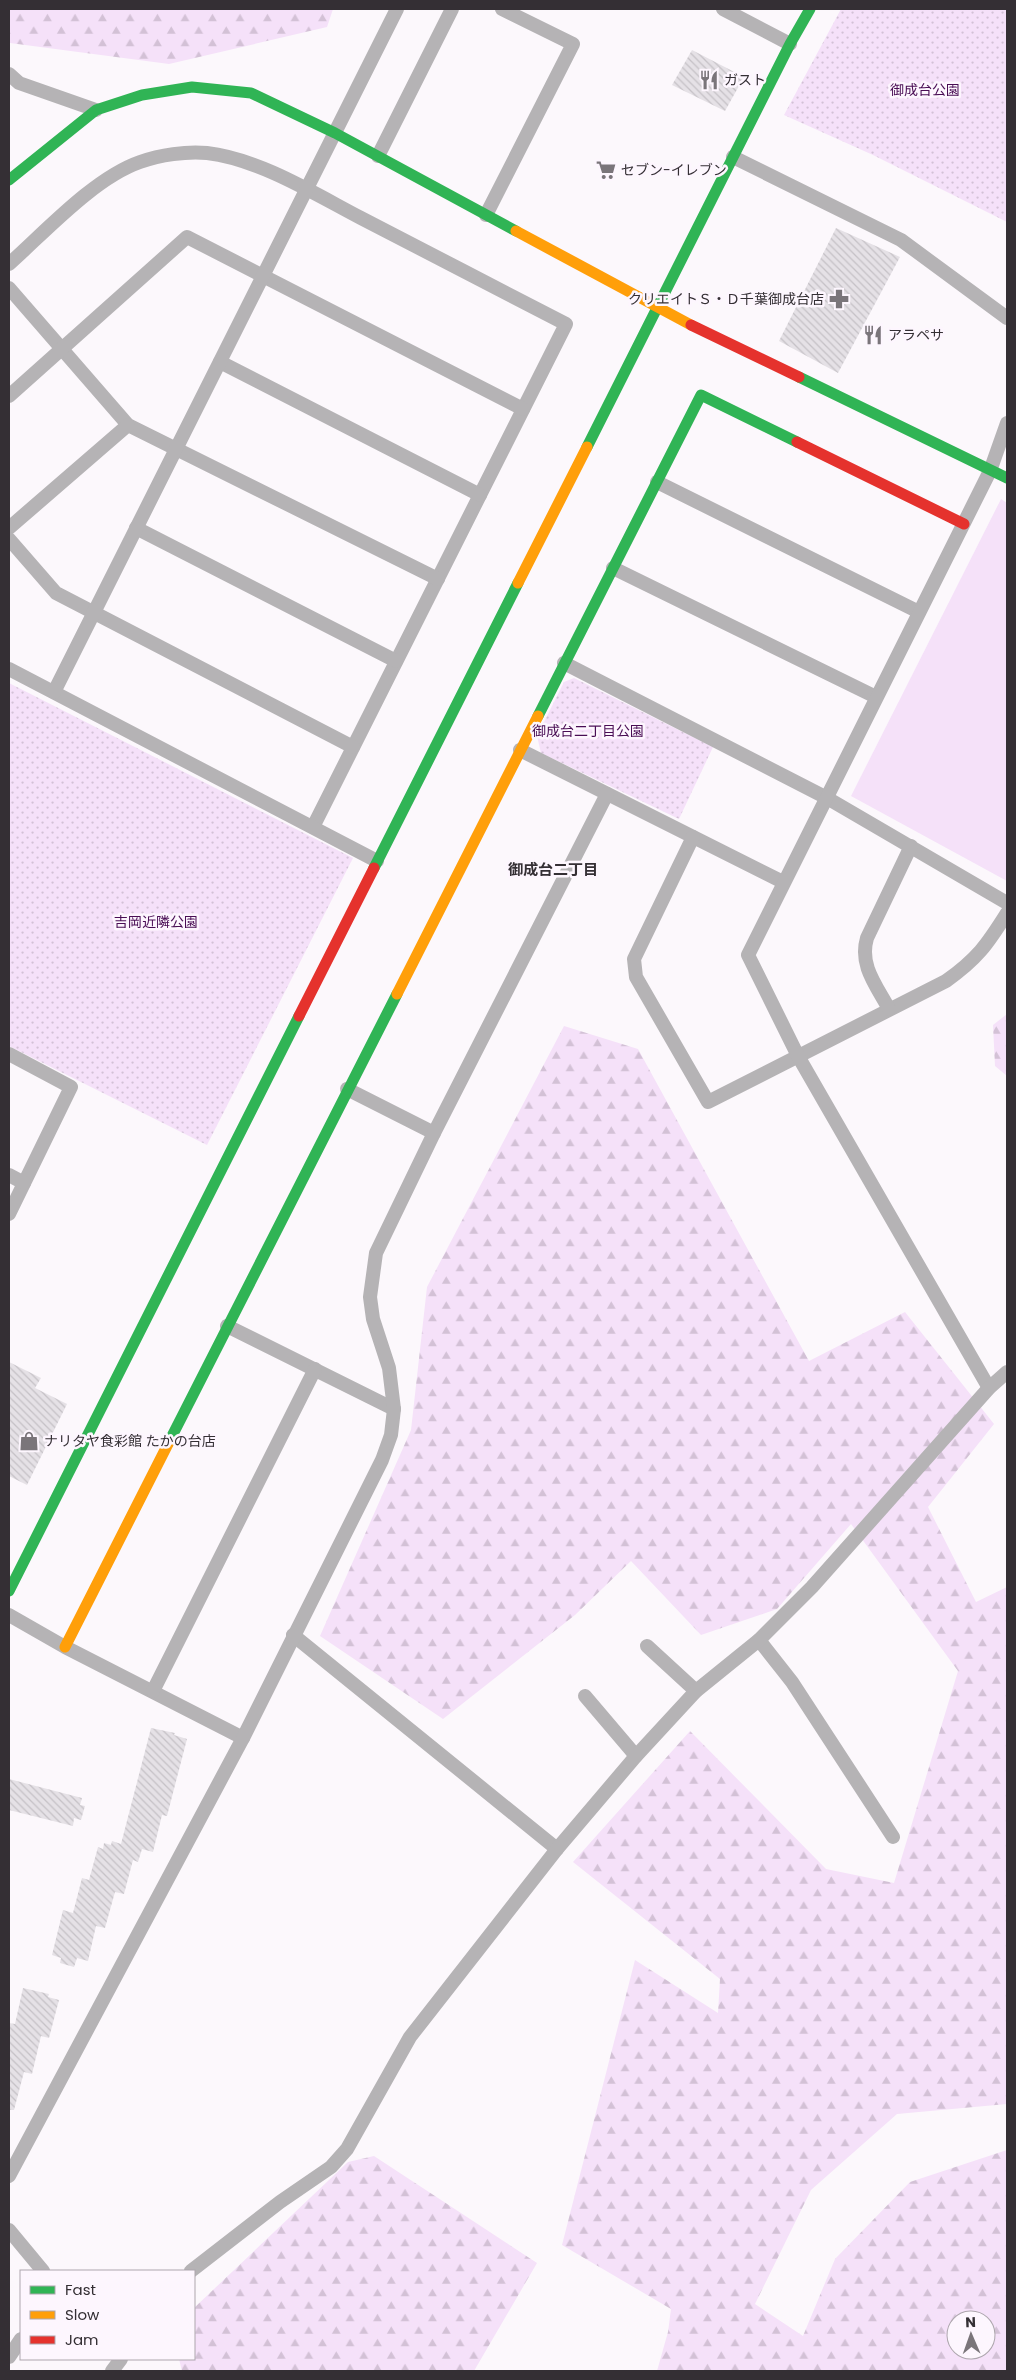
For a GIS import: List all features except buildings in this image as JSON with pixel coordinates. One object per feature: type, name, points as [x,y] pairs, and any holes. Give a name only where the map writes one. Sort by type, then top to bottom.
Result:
[{"type":"street","points":[[54,692],[308,190],[397,9]]},
{"type":"street","points":[[378,156],[452,9]]},
{"type":"street","points":[[486,215],[573,44],[502,9]]},
{"type":"street","points":[[723,9],[790,44]]},
{"type":"street","points":[[9,1591],[790,44],[810,9]]},
{"type":"street","points":[[9,74],[19,83],[96,110]]},
{"type":"street","points":[[9,180],[96,110],[142,96],[192,87],[251,93],[336,133],[657,308],[1007,478]]},
{"type":"street","points":[[9,264],[87,194],[110,178],[147,160],[171,154],[207,153],[250,164],[308,190],[566,324],[313,827]]},
{"type":"street","points":[[733,157],[901,240],[1007,318]]},
{"type":"street","points":[[9,396],[186,237],[523,409]]},
{"type":"street","points":[[9,288],[128,425],[438,579]]},
{"type":"street","points":[[220,362],[480,495]]},
{"type":"street","points":[[65,1647],[701,395],[964,524]]},
{"type":"street","points":[[989,1388],[798,1056],[748,955],[990,471],[1007,422]]},
{"type":"street","points":[[9,528],[128,425]]},
{"type":"street","points":[[657,482],[919,612]]},
{"type":"street","points":[[136,528],[396,662]]},
{"type":"street","points":[[9,539],[56,593],[353,747]]},
{"type":"street","points":[[613,568],[876,697]]},
{"type":"street","points":[[564,664],[827,798],[1007,903]]},
{"type":"street","points":[[9,669],[377,861]]},
{"type":"street","points":[[520,750],[783,882]]},
{"type":"street","points":[[9,2176],[243,1738],[382,1460],[391,1435],[394,1409],[389,1368],[373,1319],[370,1297],[376,1253],[434,1133],[607,794]]},
{"type":"street","points":[[693,837],[634,959],[636,977],[708,1102],[946,981],[967,966],[983,950],[1007,913]]},
{"type":"street","points":[[889,1009],[865,966],[863,950],[911,846]]},
{"type":"street","points":[[9,1054],[70,1086],[9,1214]]},
{"type":"street","points":[[347,1089],[434,1133]]},
{"type":"street","points":[[9,1175],[24,1182]]},
{"type":"street","points":[[228,1326],[394,1409]]},
{"type":"street","points":[[153,1691],[315,1370]]},
{"type":"street","points":[[192,2270],[280,2202],[331,2167],[347,2149],[410,2037],[557,1849],[636,1756],[696,1691],[759,1640],[812,1587],[989,1388],[1007,1372]]},
{"type":"street","points":[[9,1615],[65,1647],[243,1738]]},
{"type":"street","points":[[293,1635],[557,1849]]},
{"type":"street","points":[[759,1640],[792,1682],[893,1837]]},
{"type":"street","points":[[647,1646],[696,1691]]},
{"type":"street","points":[[585,1696],[636,1756]]},
{"type":"street","points":[[9,2230],[42,2270]]},
{"type":"street","points":[[9,2357],[20,2340]]},
{"type":"street","points":[[112,2371],[120,2360]]},
{"type":"green space","points":[[9,9],[333,9],[327,27],[169,64],[10,43]]},
{"type":"green space","name":"御成台公園","points":[[841,9],[1007,9],[1007,222],[873,155],[784,115]]},
{"type":"green space","points":[[1001,499],[1007,503],[1007,881],[851,796]]},
{"type":"green space","name":"御成台二丁目公園","points":[[574,678],[713,747],[679,819],[541,753],[537,736],[564,682]]},
{"type":"green space","name":"吉岡近隣公園","points":[[9,683],[353,858],[207,1145],[9,1046]]},
{"type":"green space","points":[[1007,1014],[1007,1076],[995,1066],[993,1025]]},
{"type":"green space","points":[[564,1026],[638,1049],[809,1361],[905,1312],[994,1424],[928,1507],[976,1602],[1007,1587],[1007,2104],[897,2114],[811,2190],[755,2304],[803,2336],[835,2259],[910,2182],[1007,2150],[1007,2371],[657,2371],[668,2332],[671,2309],[562,2245],[635,1960],[718,2013],[720,1979],[573,1862],[690,1731],[826,1869],[894,1883],[958,1671],[851,1524],[777,1609],[701,1635],[631,1561],[575,1615],[443,1719],[320,1636],[411,1430],[427,1287]]},
{"type":"green space","points":[[374,2156],[537,2263],[474,2371],[182,2371],[179,2360],[195,2360],[195,2307],[348,2162]]},
{"type":"traffic: fast","points":[[587,447],[790,44],[810,9]]},
{"type":"traffic: fast","points":[[9,180],[96,110],[142,95],[192,87],[251,93],[335,133],[516,231]]},
{"type":"traffic: fast","points":[[799,377],[1007,478]]},
{"type":"traffic: fast","points":[[538,716],[701,395],[797,442]]},
{"type":"traffic: fast","points":[[374,868],[518,583]]},
{"type":"traffic: fast","points":[[169,1442],[397,994]]},
{"type":"traffic: fast","points":[[9,1591],[299,1016]]},
{"type":"traffic: slow","points":[[516,231],[691,325]]},
{"type":"traffic: slow","points":[[518,583],[587,447]]},
{"type":"traffic: slow","points":[[397,994],[538,716]]},
{"type":"traffic: slow","points":[[65,1647],[169,1442]]},
{"type":"traffic: jam","points":[[691,325],[799,377]]},
{"type":"traffic: jam","points":[[797,442],[964,524]]},
{"type":"traffic: jam","points":[[299,1016],[374,868]]},
{"type":"place","name":"ガスト","points":[[709,80]]},
{"type":"place","name":"セブン-イレブン","points":[[606,170]]},
{"type":"place","name":"クリエイトＳ・Ｄ千葉御成台店","points":[[839,299]]},
{"type":"place","name":"アラペサ","points":[[873,335]]},
{"type":"place","name":"ナリタヤ食彩館 たかの台店","points":[[29,1441]]},
{"type":"district","name":"御成台二丁目","points":[[553,869]]}]
